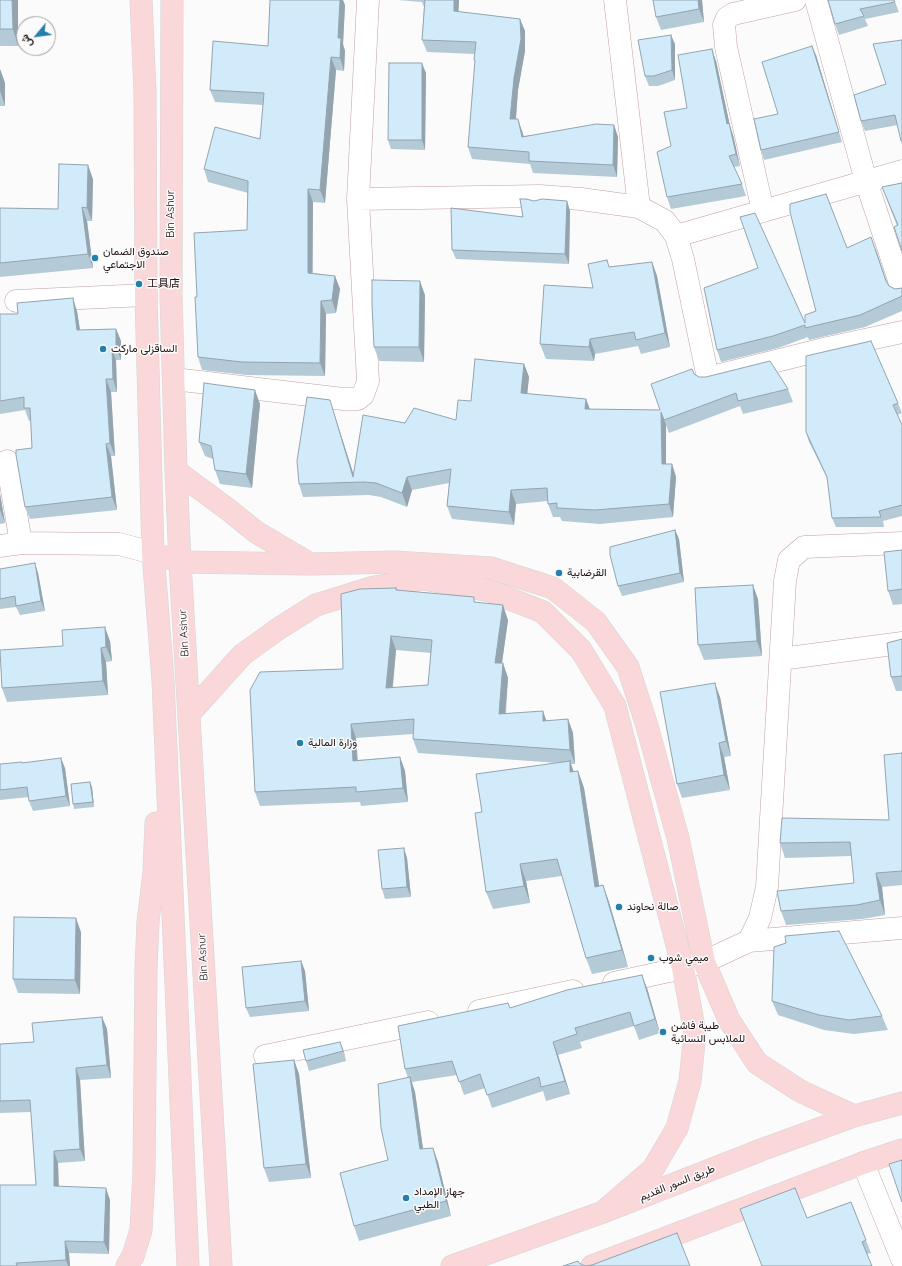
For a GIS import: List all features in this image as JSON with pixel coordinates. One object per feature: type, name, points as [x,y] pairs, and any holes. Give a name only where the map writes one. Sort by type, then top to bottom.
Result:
[{"type":"main road","points":[[141,0],[145,92],[146,295],[154,553],[163,680],[188,1266]]},
{"type":"main road","name":"Bin Ashur","points":[[172,0],[171,296],[176,471],[221,1266]]},
{"type":"main road","points":[[176,471],[256,532],[311,564]]},
{"type":"main road","points":[[154,553],[180,562],[311,564],[394,562],[491,568],[553,588],[596,622],[628,668],[647,726],[678,838],[704,962],[729,1020],[757,1063],[800,1092],[854,1116]]},
{"type":"main road","points":[[189,714],[242,655],[278,629],[316,605],[374,587],[423,579],[490,591],[543,612],[581,650],[615,706],[684,968],[695,1033],[690,1081],[677,1128],[653,1169],[603,1212]]},
{"type":"main road","points":[[127,1266],[133,1256],[141,1230],[144,1172],[148,929],[154,872],[156,799],[163,680]]},
{"type":"main road","name":"طريق السور القديم","points":[[452,1266],[603,1212],[761,1150],[854,1116],[902,1103]]},
{"type":"main road","points":[[592,1266],[863,1162],[902,1150]]},
{"type":"street","points":[[174,379],[343,399],[358,399],[363,395],[368,381],[358,199],[368,0]]},
{"type":"street","points":[[615,0],[639,207]]},
{"type":"street","points":[[763,211],[726,47],[724,25],[727,18],[733,14],[795,0]]},
{"type":"street","points":[[816,0],[866,181],[902,290]]},
{"type":"street","points":[[676,236],[902,171]]},
{"type":"street","points":[[358,199],[540,196],[580,199],[639,207],[665,221],[676,236],[708,378],[828,348],[902,332]]},
{"type":"street","points":[[16,301],[146,295]]},
{"type":"street","points":[[6,461],[21,543]]},
{"type":"street","points":[[0,546],[21,543],[119,544],[154,553]]},
{"type":"street","points":[[749,941],[760,918],[767,887],[785,581],[789,560],[804,547],[902,543]]},
{"type":"street","points":[[781,659],[902,643]]},
{"type":"street","points":[[265,1056],[684,968],[704,962],[749,941],[902,928]]},
{"type":"street","points":[[863,1162],[902,1259]]},
{"type":"building","points":[[0,0],[12,0],[13,29],[0,29]]},
{"type":"building","points":[[270,0],[340,0],[338,38],[341,38],[340,58],[331,57],[320,190],[308,189],[308,273],[335,276],[332,300],[321,301],[320,363],[242,362],[198,357],[194,233],[247,230],[248,181],[204,169],[215,127],[260,139],[264,93],[210,90],[213,41],[268,46]]},
{"type":"building","points":[[425,0],[454,0],[454,11],[520,19],[521,39],[514,78],[510,119],[518,119],[522,137],[596,124],[614,125],[613,165],[529,161],[529,152],[468,147],[476,42],[422,40]]},
{"type":"building","points":[[653,0],[698,0],[699,9],[656,17]]},
{"type":"building","points":[[828,0],[894,0],[895,2],[860,9],[864,16],[835,24]]},
{"type":"building","points":[[671,35],[672,70],[654,76],[645,76],[638,40]]},
{"type":"building","points":[[902,40],[901,141],[895,115],[861,121],[854,95],[886,84],[873,44]]},
{"type":"building","points":[[812,46],[839,132],[761,150],[754,119],[778,114],[762,62]]},
{"type":"building","points":[[712,49],[727,124],[729,123],[736,154],[729,156],[742,184],[667,197],[657,152],[671,146],[664,112],[687,108],[678,55]]},
{"type":"building","points":[[389,63],[422,63],[422,140],[388,140]]},
{"type":"building","points":[[59,164],[88,165],[87,208],[82,207],[88,254],[0,263],[0,208],[58,209]]},
{"type":"building","points":[[902,183],[902,251],[894,227],[898,225],[882,187]]},
{"type":"building","points":[[826,194],[847,248],[871,237],[886,281],[889,286],[895,289],[902,288],[902,296],[860,315],[805,328],[805,325],[773,336],[717,350],[704,288],[758,268],[740,217],[755,213],[805,323],[805,315],[816,311],[790,212],[790,204]]},
{"type":"building","points":[[520,199],[534,201],[542,199],[567,201],[565,254],[452,250],[451,208],[523,217]]},
{"type":"building","points":[[607,260],[609,267],[652,262],[665,333],[636,340],[634,332],[590,339],[589,347],[540,344],[544,285],[593,288],[588,264]]},
{"type":"building","points":[[372,280],[420,281],[419,347],[374,347]]},
{"type":"building","points":[[73,298],[77,330],[116,329],[116,347],[112,348],[113,379],[106,379],[110,443],[106,444],[112,497],[25,507],[16,450],[32,448],[30,408],[24,408],[24,397],[0,401],[0,314],[18,314],[17,303]]},
{"type":"building","points":[[871,341],[898,403],[893,405],[902,425],[902,505],[879,511],[881,517],[832,518],[827,477],[806,432],[806,356]]},
{"type":"building","points":[[475,359],[524,364],[521,393],[586,399],[585,409],[660,410],[651,384],[692,369],[694,374],[699,377],[706,377],[770,361],[788,389],[738,401],[736,393],[664,420],[661,412],[662,464],[672,464],[669,504],[595,510],[557,508],[557,503],[548,504],[547,488],[511,490],[509,512],[447,506],[451,469],[407,477],[402,493],[376,483],[299,484],[297,461],[307,397],[330,400],[353,477],[363,415],[405,423],[414,408],[456,420],[458,400],[471,401]]},
{"type":"building","points":[[204,383],[255,390],[246,474],[215,470],[211,446],[199,442]]},
{"type":"building","points":[[675,530],[680,573],[618,586],[610,555],[610,547]]},
{"type":"building","points":[[902,550],[902,589],[888,591],[884,552]]},
{"type":"building","points":[[35,563],[41,601],[16,606],[15,596],[0,599],[0,569]]},
{"type":"building","points":[[753,585],[757,641],[698,645],[695,588]]},
{"type":"building","points":[[396,588],[396,590],[474,597],[474,602],[503,605],[495,663],[503,663],[499,714],[543,711],[543,721],[568,719],[570,750],[413,739],[414,719],[351,724],[353,761],[400,757],[403,788],[356,792],[356,787],[255,792],[250,690],[260,672],[343,669],[341,594],[360,589]],"holes":[[[391,636],[432,640],[428,685],[386,688]]]},
{"type":"building","points":[[105,627],[106,647],[101,648],[103,681],[2,688],[0,650],[63,646],[62,630]]},
{"type":"building","points":[[902,639],[902,676],[891,677],[887,643]]},
{"type":"building","points":[[715,683],[726,741],[719,743],[724,775],[677,784],[660,692]]},
{"type":"building","points":[[902,753],[902,871],[876,873],[880,900],[857,905],[781,911],[777,891],[854,883],[850,842],[780,843],[782,818],[889,820],[884,755]]},
{"type":"building","points":[[61,758],[66,796],[29,801],[27,787],[0,790],[0,764]]},
{"type":"building","points":[[570,761],[570,772],[578,771],[595,887],[603,885],[622,950],[586,958],[557,859],[520,864],[524,886],[486,892],[475,813],[482,812],[476,774]]},
{"type":"building","points":[[90,782],[93,802],[73,804],[71,784]]},
{"type":"building","points":[[404,848],[407,887],[382,889],[378,850]]},
{"type":"building","points":[[14,917],[76,918],[75,980],[13,979]]},
{"type":"building","points":[[839,931],[882,1016],[849,1020],[819,1015],[772,1001],[774,947],[786,943],[785,936]]},
{"type":"building","points":[[301,961],[305,1001],[246,1008],[242,967]]},
{"type":"building","points":[[642,975],[655,1019],[634,1026],[630,1012],[575,1028],[577,1034],[553,1042],[565,1081],[541,1087],[539,1077],[487,1095],[480,1074],[459,1082],[452,1061],[405,1069],[398,1026],[508,1003],[510,1008],[567,990]]},
{"type":"building","points":[[102,1017],[107,1065],[76,1068],[80,1149],[54,1151],[54,1186],[106,1188],[104,1242],[65,1241],[66,1260],[16,1263],[17,1266],[0,1266],[0,1185],[36,1185],[30,1100],[0,1101],[0,1044],[34,1042],[32,1023]]},
{"type":"building","points":[[340,1042],[343,1051],[306,1061],[303,1050]]},
{"type":"building","points":[[294,1060],[306,1164],[264,1168],[253,1064]]},
{"type":"building","points":[[410,1077],[420,1149],[433,1148],[446,1201],[354,1226],[340,1173],[388,1160],[381,1128],[378,1084]]},
{"type":"building","points":[[902,1160],[902,1202],[889,1164]]},
{"type":"building","points":[[795,1188],[807,1218],[851,1202],[866,1240],[862,1242],[872,1266],[762,1266],[740,1209]]},
{"type":"building","points":[[677,1233],[690,1266],[585,1266],[592,1265]]},
{"type":"building","points":[[578,1261],[585,1266],[563,1266]]},
{"type":"place","name":"صندوق الضمان الاجتماعي","points":[[95,258]]},
{"type":"place","name":"工具店","points":[[139,284]]},
{"type":"place","name":"الساقزلى ماركت","points":[[103,349]]},
{"type":"place","name":"القرضابية","points":[[559,573]]},
{"type":"place","name":"وزارة المالية","points":[[300,743]]},
{"type":"place","name":"صالة نحاوند","points":[[619,907]]},
{"type":"place","name":"ميمي شوب","points":[[651,958]]},
{"type":"place","name":"طيبة فاشن للملابس النسائية","points":[[663,1032]]},
{"type":"place","name":"جهاز الإمداد الطبي","points":[[406,1198]]}]
